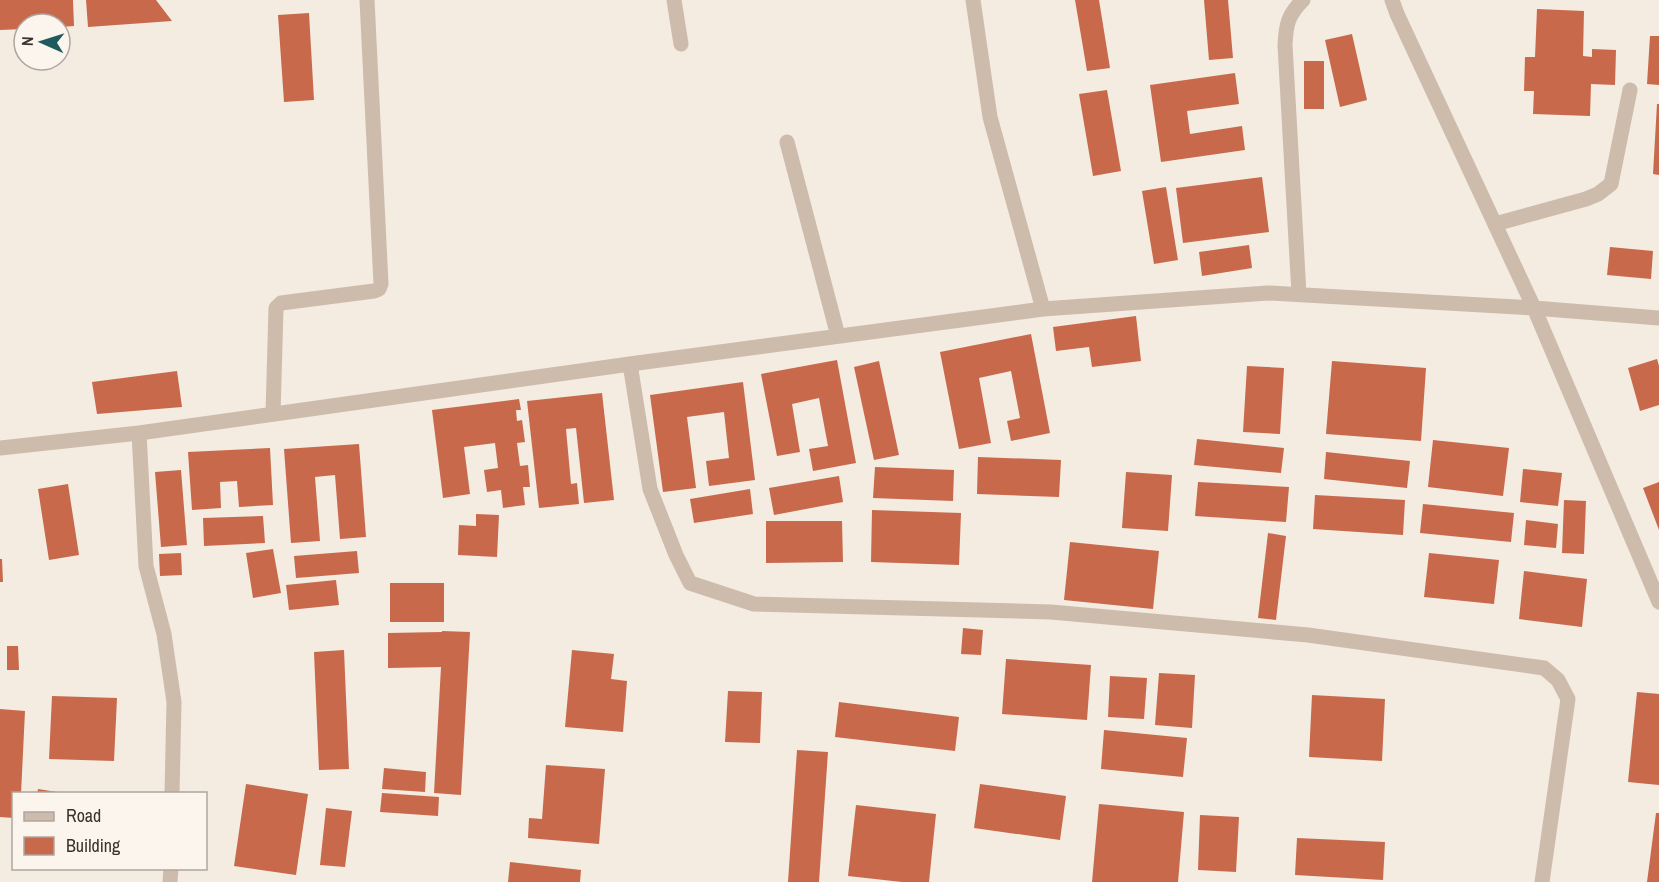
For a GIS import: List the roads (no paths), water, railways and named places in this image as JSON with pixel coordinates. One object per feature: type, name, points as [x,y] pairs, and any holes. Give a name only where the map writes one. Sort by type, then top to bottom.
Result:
[{"type":"street","points":[[273,414],[276,308],[281,303],[374,291],[379,289],[381,284],[367,0]]},
{"type":"street","points":[[674,0],[681,44]]},
{"type":"street","points":[[972,0],[990,117],[1043,309]]},
{"type":"street","points":[[1299,294],[1285,45],[1286,25],[1293,9],[1303,0]]},
{"type":"street","points":[[1392,0],[1534,308],[1659,602]]},
{"type":"street","points":[[1495,224],[1586,199],[1598,194],[1611,184],[1630,90]]},
{"type":"street","points":[[787,142],[838,336]]},
{"type":"street","points":[[0,448],[139,434],[630,364],[1043,309],[1268,292],[1659,318]]},
{"type":"street","points":[[630,364],[650,489],[676,555],[690,583],[754,604],[1051,612],[1308,635],[1544,668],[1558,680],[1568,699],[1542,882]]},
{"type":"street","points":[[139,434],[146,566],[164,634],[174,702],[172,792]]}]
